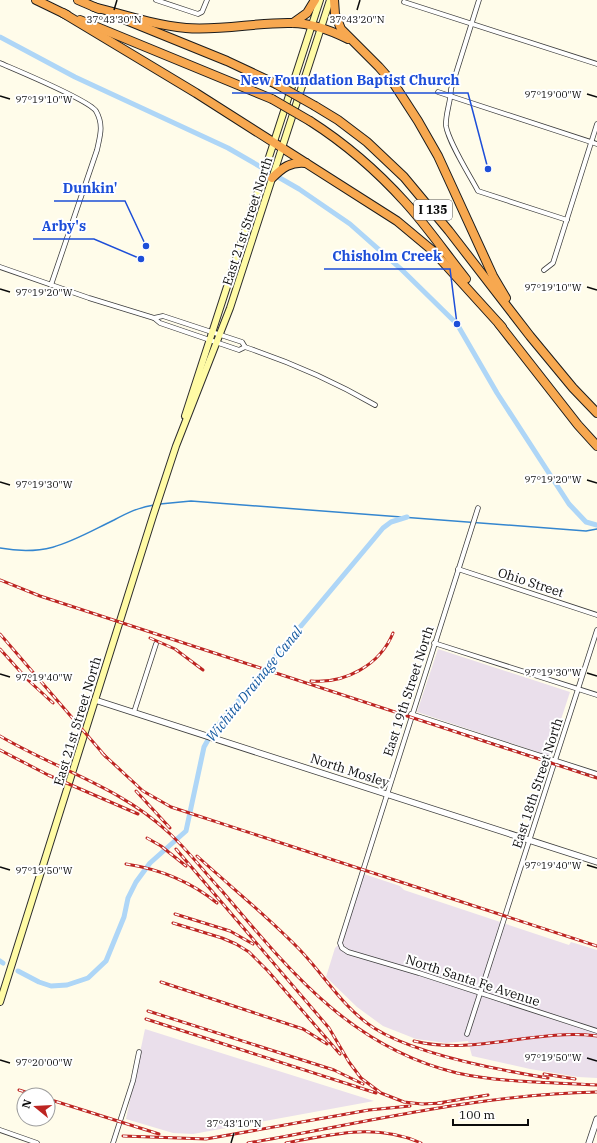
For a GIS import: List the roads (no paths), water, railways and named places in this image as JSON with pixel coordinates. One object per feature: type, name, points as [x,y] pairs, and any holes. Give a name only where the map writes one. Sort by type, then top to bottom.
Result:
[{"type":"highway","name":"I 135","points":[[36,0],[63,13],[272,99],[310,121],[353,152],[406,203],[578,425],[597,446]]},
{"type":"highway","name":"I 135","points":[[78,0],[227,61],[276,84],[338,120],[367,142],[404,177],[449,230],[530,336],[573,388],[597,413]]},
{"type":"highway","points":[[293,23],[307,13],[315,0]]},
{"type":"highway","points":[[334,0],[337,21],[341,29],[394,84],[418,121],[438,156],[493,276],[530,336]]},
{"type":"highway","points":[[94,7],[150,22],[185,28],[293,23],[339,34],[352,41]]},
{"type":"highway","points":[[63,13],[274,142],[397,221],[433,251],[502,327]]},
{"type":"highway","points":[[272,178],[286,165],[296,163],[309,164]]},
{"type":"main road","name":"East 21st Street North","points":[[176,446],[220,335],[272,178],[316,28],[320,0]]},
{"type":"main road","name":"East 21st Street North","points":[[0,1002],[163,488],[187,406],[274,142],[316,28],[330,0]]},
{"type":"street","points":[[156,0],[198,14],[204,10],[208,0]]},
{"type":"street","points":[[479,0],[451,89],[446,127],[478,191],[567,220]]},
{"type":"street","points":[[404,2],[597,64]]},
{"type":"street","points":[[0,63],[91,105],[96,112],[101,126],[102,131],[97,150],[51,285]]},
{"type":"street","points":[[438,92],[597,144]]},
{"type":"street","points":[[544,270],[553,263],[597,124]]},
{"type":"street","points":[[0,267],[154,318],[160,323],[240,350],[245,347]]},
{"type":"street","points":[[154,318],[163,316],[242,342],[245,347],[287,361],[323,376],[375,405]]},
{"type":"street","name":"East 19th Street North","points":[[342,948],[340,943],[341,934],[478,508]]},
{"type":"street","name":"Ohio Street","points":[[458,569],[597,615]]},
{"type":"street","name":"East 18th Street North","points":[[467,1034],[597,630]]},
{"type":"street","points":[[434,643],[597,696]]},
{"type":"street","points":[[134,712],[156,644]]},
{"type":"street","name":"North Mosley","points":[[95,700],[597,862]]},
{"type":"street","points":[[412,714],[597,774]]},
{"type":"street","name":"North Santa Fe Avenue","points":[[342,948],[348,952],[597,1031]]},
{"type":"street","points":[[114,1143],[133,1081],[139,1052]]},
{"type":"street","points":[[590,1143],[597,1119]]},
{"type":"street","points":[[0,1130],[37,1143]]},
{"type":"waterway","points":[[0,37],[75,77],[228,148],[299,189],[350,224],[402,270],[457,324],[497,393],[569,504],[586,522],[597,525]]},
{"type":"waterway","points":[[160,504],[191,501],[586,531],[597,529]]},
{"type":"waterway","points":[[0,548],[17,550],[46,549],[72,540],[133,511],[154,505]]},
{"type":"waterway","name":"Wichita Drainage Canal","points":[[18,971],[39,982],[51,986],[67,985],[88,978],[106,961],[124,917],[128,898],[136,882],[150,863],[186,831],[204,747],[213,731],[383,528],[391,522],[407,517]]},
{"type":"railway","points":[[0,580],[40,596],[597,778]]},
{"type":"railway","points":[[311,681],[336,679],[348,676],[360,670],[379,654],[393,633]]},
{"type":"railway","points":[[0,634],[106,757]]},
{"type":"railway","points":[[150,638],[175,649],[203,670]]},
{"type":"railway","points":[[0,649],[28,680],[53,703]]},
{"type":"railway","points":[[0,736],[21,748],[109,791],[149,816],[182,846],[272,950],[298,977],[325,1002],[354,1025],[385,1045],[419,1061],[457,1073],[492,1079],[597,1085]]},
{"type":"railway","points":[[0,750],[48,775],[138,814]]},
{"type":"railway","points":[[102,753],[143,791],[171,807],[597,946]]},
{"type":"railway","points":[[136,791],[170,828]]},
{"type":"railway","points":[[147,838],[161,846],[186,866]]},
{"type":"railway","points":[[176,849],[329,1028],[349,1062],[361,1078],[381,1093],[404,1102],[422,1104],[443,1103]]},
{"type":"railway","points":[[197,856],[287,937],[309,960],[344,1002],[374,1028],[392,1038],[435,1054],[482,1066],[548,1078]]},
{"type":"railway","points":[[126,864],[150,869],[174,877],[196,888],[217,903]]},
{"type":"railway","points":[[175,914],[230,931],[253,944]]},
{"type":"railway","points":[[173,923],[222,938],[249,952],[268,971],[340,1054]]},
{"type":"railway","points":[[161,982],[303,1029],[327,1044]]},
{"type":"railway","points":[[148,1011],[334,1070],[363,1084]]},
{"type":"railway","points":[[146,1019],[376,1093]]},
{"type":"railway","points":[[414,1041],[437,1045],[460,1045],[483,1044],[551,1036],[597,1036]]},
{"type":"railway","points":[[544,1074],[575,1079]]},
{"type":"railway","points":[[248,1143],[465,1104],[509,1098],[597,1092]]},
{"type":"railway","points":[[438,1103],[488,1095]]},
{"type":"railway","points":[[56,1102],[159,1134]]},
{"type":"railway","points":[[123,1136],[206,1139],[369,1110],[410,1106]]},
{"type":"railway","points":[[286,1143],[320,1136],[354,1132],[387,1133],[421,1143]]},
{"type":"place","name":"New Foundation Baptist Church","points":[[488,169]]},
{"type":"place","name":"Dunkin'","points":[[146,246]]},
{"type":"place","name":"Arby's","points":[[141,259]]},
{"type":"place","name":"Chisholm Creek","points":[[457,324]]}]
